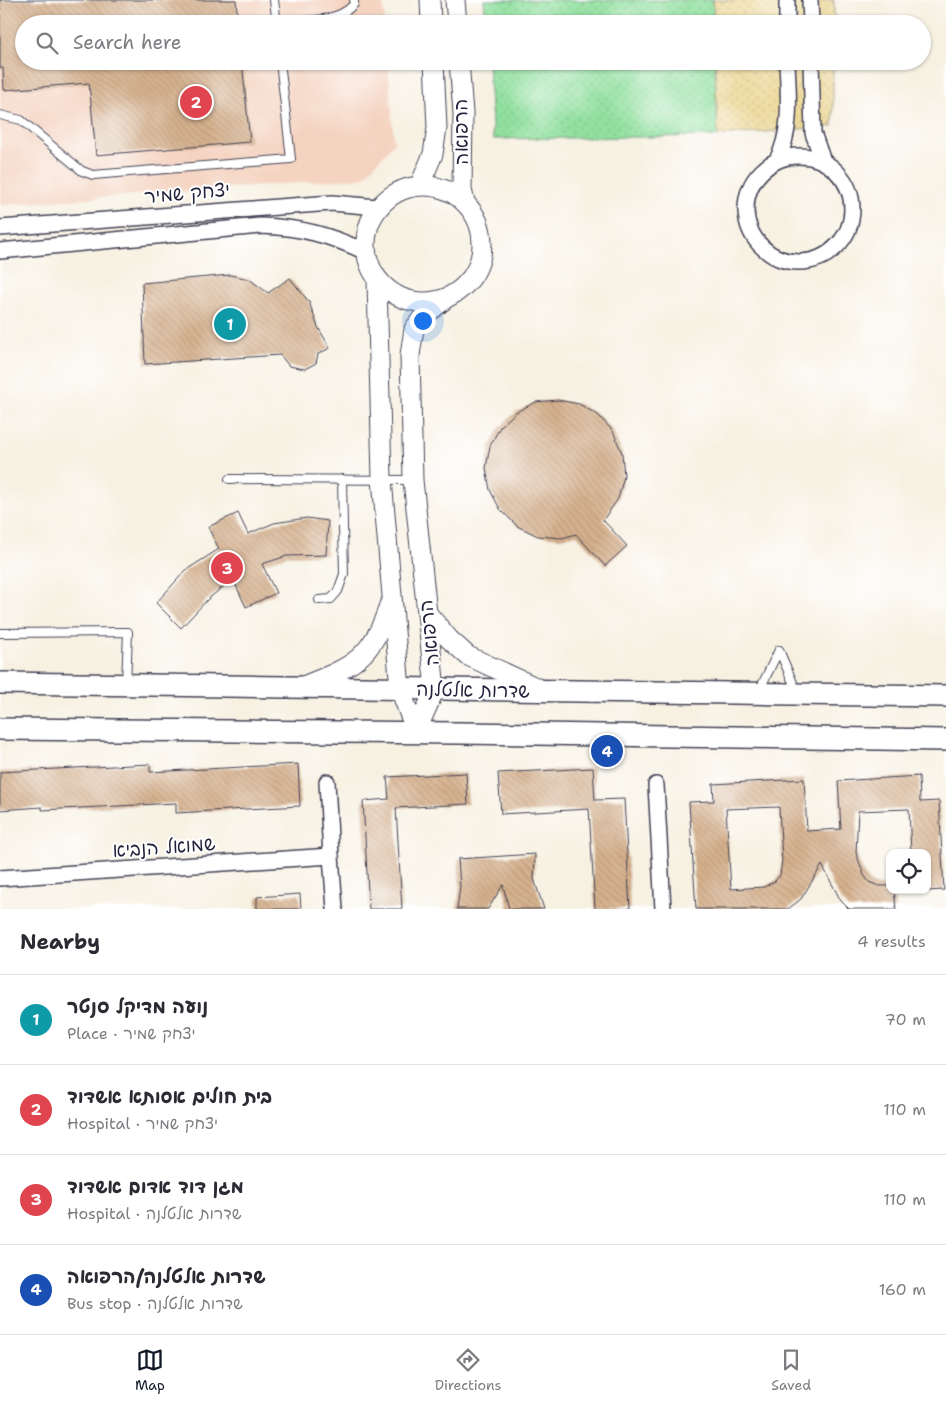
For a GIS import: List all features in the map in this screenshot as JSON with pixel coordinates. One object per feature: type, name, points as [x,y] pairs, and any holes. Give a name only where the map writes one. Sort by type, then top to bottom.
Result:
[{"type":"main road","name":"שדרות אלטלנה","points":[[0,683],[946,696]]},
{"type":"main road","points":[[0,729],[416,732],[946,740]]},
{"type":"street","points":[[430,0],[431,15]]},
{"type":"street","points":[[455,0],[456,15]]},
{"type":"street","points":[[786,0],[787,15]]},
{"type":"street","points":[[810,0],[810,15]]},
{"type":"street","name":"הרפואה","points":[[420,185],[433,154],[438,128],[435,70]]},
{"type":"street","name":"הרפואה","points":[[460,70],[463,113],[462,190],[465,202]]},
{"type":"street","points":[[777,160],[783,148],[787,127],[787,70]]},
{"type":"street","points":[[811,70],[812,120],[815,139],[823,161]]},
{"type":"street","points":[[800,155],[823,161],[840,175],[850,194],[852,210],[845,236],[833,250],[810,261],[798,262],[772,255],[753,236],[748,223],[746,210],[747,196],[752,183],[767,166],[777,160],[800,155]]},
{"type":"street","points":[[420,185],[437,186],[452,192],[465,202],[473,212],[482,235],[481,258],[470,280],[459,291],[445,299],[427,302],[408,300],[391,293],[378,280],[370,267],[366,252],[365,236],[377,207],[389,196],[404,188],[420,185]]},
{"type":"street","name":"יצחק שמיר","points":[[0,228],[332,202],[377,207]]},
{"type":"street","name":"יצחק שמיר","points":[[0,251],[260,226],[292,227],[316,232],[366,252]]},
{"type":"street","name":"הרפואה","points":[[378,280],[382,479],[400,689],[416,732]]},
{"type":"street","name":"הרפואה","points":[[416,732],[435,689],[413,480],[410,355],[414,329],[423,316],[445,299]]},
{"type":"street","points":[[300,687],[343,670],[364,654],[372,645],[383,624],[392,597]]},
{"type":"street","points":[[427,613],[468,656],[544,690]]},
{"type":"street","points":[[327,782],[335,909]]},
{"type":"street","points":[[656,785],[663,909]]},
{"type":"street","name":"שמואל הנביא","points":[[0,878],[331,856]]},
{"type":"lane","points":[[274,0],[275,15]]},
{"type":"lane","points":[[340,15],[348,12],[354,2]]},
{"type":"lane","points":[[0,115],[21,120],[82,172],[93,175],[291,159],[281,70]]},
{"type":"lane","points":[[229,479],[413,480]]},
{"type":"lane","points":[[319,600],[331,599],[338,591],[344,574],[342,479]]},
{"type":"lane","points":[[0,633],[128,632],[126,685]]},
{"type":"lane","points":[[758,694],[779,650],[792,684],[799,694]]},
{"type":"shaded area","points":[[0,0],[383,0],[384,15],[15,15],[15,70],[389,70],[394,143],[363,178],[0,205]]},
{"type":"green space","points":[[484,0],[713,0],[714,15],[485,15]]},
{"type":"green space","points":[[489,70],[715,70],[718,136],[493,139]]},
{"type":"sand","points":[[713,0],[834,0],[834,15],[714,15]]},
{"type":"sand","points":[[715,70],[833,70],[833,126],[718,136]]},
{"type":"building","points":[[0,0],[236,0],[237,15],[15,15],[15,70],[243,70],[250,142],[96,155],[89,83],[4,90],[3,68],[0,68]]},
{"type":"building","points":[[230,275],[249,279],[268,293],[290,278],[309,302],[318,327],[330,348],[318,354],[316,363],[305,369],[289,366],[280,355],[145,364],[142,283]]},
{"type":"building","points":[[558,400],[579,404],[598,415],[613,431],[622,453],[624,476],[618,499],[603,520],[627,546],[605,566],[576,534],[562,538],[538,536],[517,526],[500,509],[490,490],[486,468],[490,446],[500,427],[516,412],[536,402]]},
{"type":"building","points":[[238,513],[248,534],[274,523],[307,518],[328,521],[326,555],[287,556],[262,564],[276,593],[246,607],[233,579],[208,599],[181,628],[156,603],[186,570],[219,549],[208,527]]},
{"type":"building","points":[[150,764],[150,772],[298,764],[300,806],[176,813],[176,803],[42,810],[42,807],[0,810],[0,772]]},
{"type":"building","points":[[593,768],[595,800],[624,799],[630,909],[595,909],[589,809],[501,814],[498,773]]},
{"type":"building","points":[[466,773],[468,804],[396,808],[402,909],[369,909],[363,801],[389,799],[387,777]]},
{"type":"building","points":[[919,776],[920,802],[939,801],[944,890],[931,891],[931,849],[911,849],[909,809],[858,811],[856,853],[864,875],[869,882],[879,886],[886,886],[886,894],[894,894],[896,909],[849,909],[841,901],[822,865],[801,899],[788,909],[696,909],[689,802],[714,801],[713,784],[804,779],[807,831],[841,829],[838,781]],"holes":[[[779,807],[782,860],[780,875],[775,881],[764,887],[731,889],[726,809]]]},
{"type":"building","points":[[535,854],[534,879],[544,909],[509,909],[503,885],[488,909],[457,909],[460,886],[458,859]]},
{"type":"building","points":[[300,894],[301,909],[257,909],[257,897]]},
{"type":"place","name":"בית חולים אסותא אשדוד","points":[[196,102]]},
{"type":"place","name":"נועה מדיקל סנטר","points":[[230,324]]},
{"type":"place","name":"מגן דוד אדום אשדוד","points":[[227,568]]},
{"type":"place","name":"שדרות אלטלנה/הרפואה","points":[[607,751]]}]
